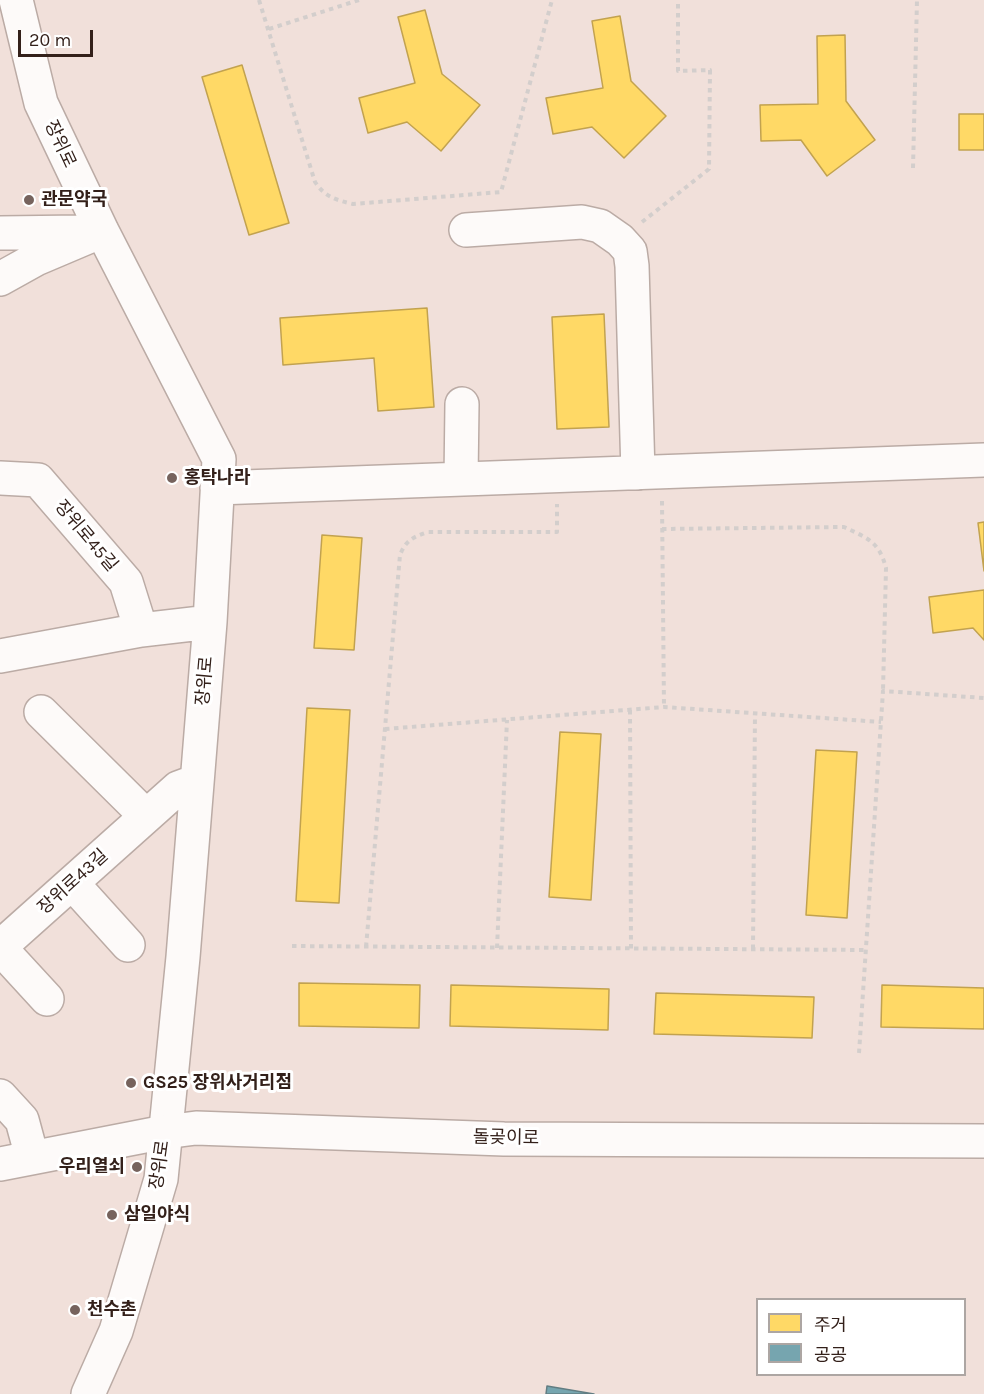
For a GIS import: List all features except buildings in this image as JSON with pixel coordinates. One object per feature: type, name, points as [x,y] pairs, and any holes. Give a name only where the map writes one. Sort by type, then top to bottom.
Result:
[{"type":"street","name":"장위로","points":[[16,0],[41,103],[102,231],[219,459],[210,622],[183,957],[161,1179],[116,1331],[87,1394]]},
{"type":"street","points":[[465,230],[582,222],[600,226],[620,240],[630,251],[650,472]]},
{"type":"street","points":[[0,233],[102,231]]},
{"type":"street","points":[[0,279],[36,259],[102,231]]},
{"type":"street","points":[[461,479],[462,404]]},
{"type":"street","points":[[217,488],[984,460]]},
{"type":"street","name":"장위로45길","points":[[0,478],[38,480],[126,582],[141,630]]},
{"type":"street","points":[[0,656],[141,630],[210,622]]},
{"type":"street","points":[[41,712],[146,816]]},
{"type":"street","name":"장위로43길","points":[[47,999],[0,948],[178,788],[197,781]]},
{"type":"street","points":[[72,883],[128,945]]},
{"type":"street","points":[[0,1096],[22,1120],[32,1157]]},
{"type":"street","name":"돌곶이로","points":[[0,1164],[196,1128],[504,1139],[794,1138],[984,1141]]},
{"type":"path","points":[[260,0],[315,182],[322,193],[335,200],[353,204],[501,192],[552,0]]},
{"type":"path","points":[[269,29],[359,0]]},
{"type":"path","points":[[620,240],[709,169],[710,70],[678,71],[678,0]]},
{"type":"path","points":[[913,168],[917,0]]},
{"type":"path","points":[[650,472],[662,529],[664,707]]},
{"type":"path","points":[[662,529],[844,527],[870,539],[883,554],[886,568],[883,691],[859,1053]]},
{"type":"path","points":[[366,947],[400,555],[405,542],[428,532],[557,532]]},
{"type":"path","points":[[883,691],[984,698]]},
{"type":"path","points":[[385,729],[664,707],[881,722]]},
{"type":"path","points":[[630,710],[631,949]]},
{"type":"path","points":[[753,949],[754,713]]},
{"type":"path","points":[[497,948],[507,720]]},
{"type":"path","points":[[292,946],[866,950]]},
{"type":"place","name":"관문약국","points":[[29,200]]},
{"type":"place","name":"홍탁나라","points":[[172,478]]},
{"type":"place","name":"GS25 장위사거리점","points":[[131,1083]]},
{"type":"place","name":"우리열쇠","points":[[137,1167]]},
{"type":"place","name":"삼일야식","points":[[112,1215]]},
{"type":"place","name":"천수촌","points":[[75,1310]]}]
